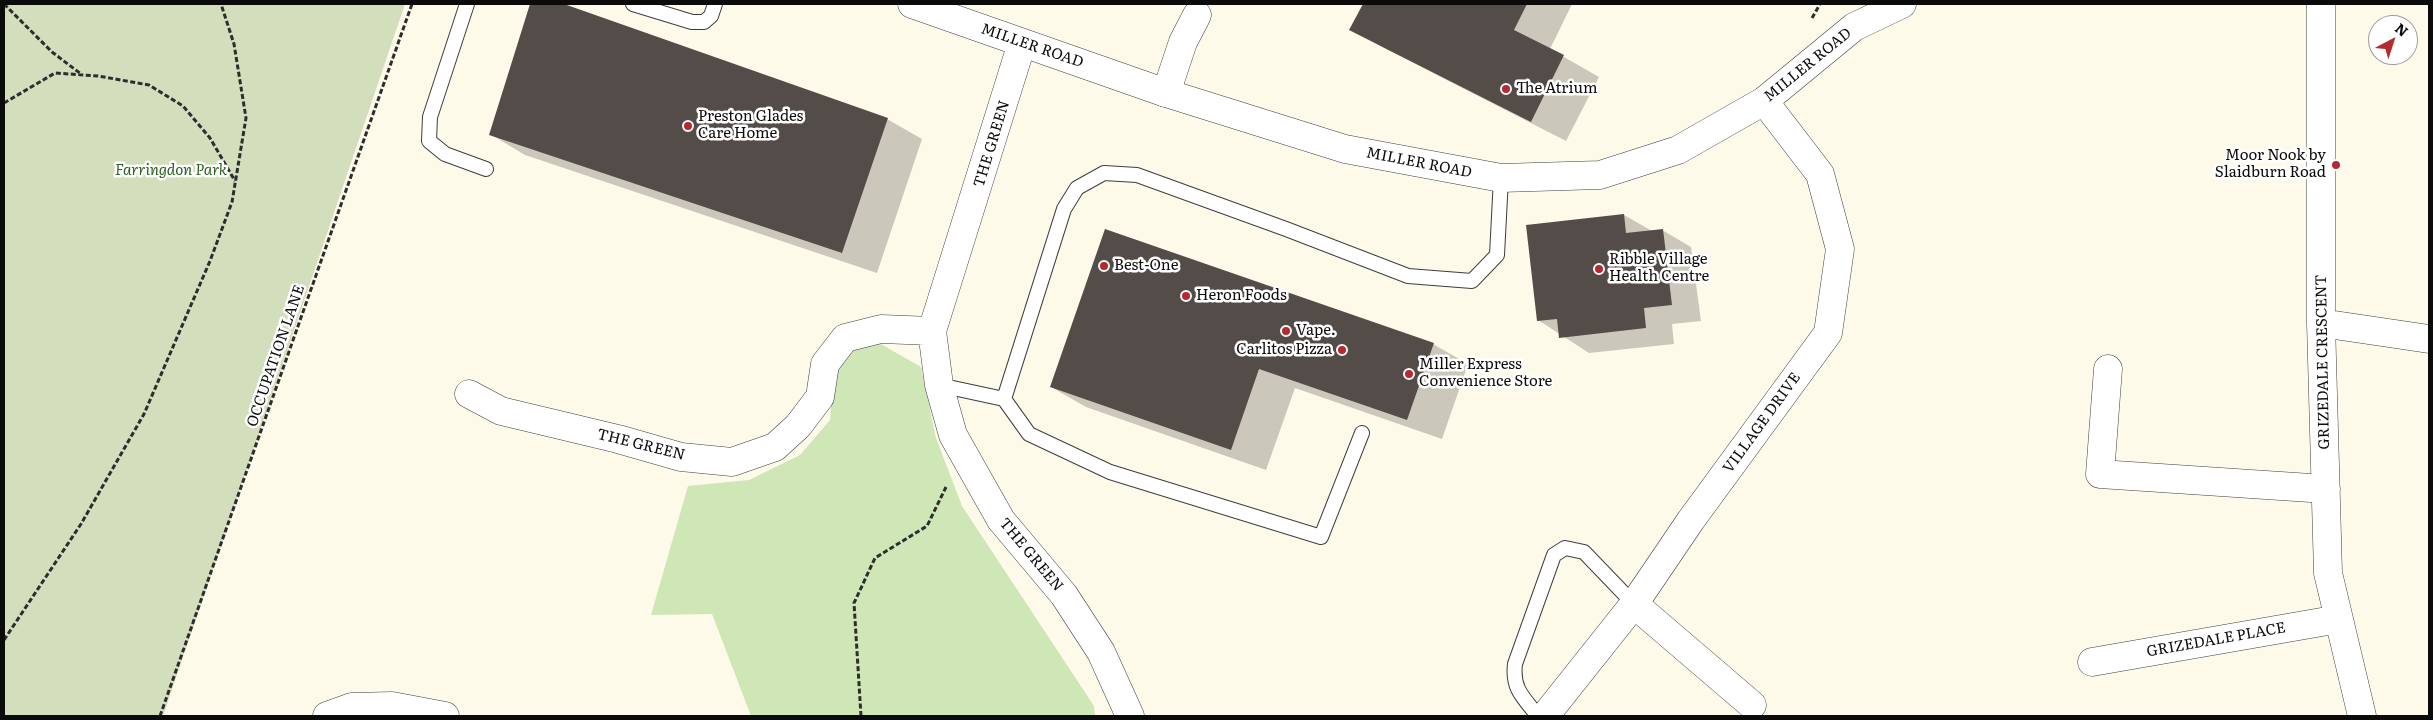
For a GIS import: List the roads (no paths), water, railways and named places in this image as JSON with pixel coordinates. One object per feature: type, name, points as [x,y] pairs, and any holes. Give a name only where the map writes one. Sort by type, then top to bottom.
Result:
[{"type":"street","name":"MILLER ROAD","points":[[912,4],[1166,92],[1345,149],[1501,178],[1600,175],[1678,150],[1764,101],[1854,27],[1902,4]]},
{"type":"street","name":"GRIZEDALE CRESCENT","points":[[2321,4],[2321,323],[2328,572],[2362,716]]},
{"type":"street","points":[[1166,92],[1197,7]]},
{"type":"street","name":"THE GREEN","points":[[1022,43],[932,331],[939,385],[953,435],[1001,520],[1064,595],[1101,652],[1130,716]]},
{"type":"street","name":"VILLAGE DRIVE","points":[[1545,716],[1634,604],[1697,512],[1828,333],[1840,249],[1820,174],[1764,101]]},
{"type":"street","points":[[2321,323],[2429,339]]},
{"type":"street","name":"THE GREEN","points":[[469,394],[501,411],[618,439],[681,457],[732,462],[775,447],[798,426],[820,397],[825,364],[845,338],[881,329],[932,331]]},
{"type":"street","points":[[2108,369],[2100,474],[2326,489]]},
{"type":"street","points":[[1634,604],[1752,705]]},
{"type":"street","name":"GRIZEDALE PLACE","points":[[2092,662],[2339,619]]},
{"type":"street","points":[[327,716],[352,707],[392,706],[445,716]]},
{"type":"lane","points":[[467,4],[430,118],[429,142],[445,154],[486,170]]},
{"type":"lane","points":[[633,4],[692,22],[704,22],[711,16],[715,4]]},
{"type":"lane","points":[[1004,399],[1064,209],[1077,188],[1104,173],[1137,175],[1408,276],[1472,281],[1497,255],[1501,178]]},
{"type":"lane","points":[[939,385],[1004,399],[1029,434],[1110,472],[1321,538],[1362,433]]},
{"type":"lane","points":[[1538,716],[1518,691],[1514,675],[1515,664],[1554,555],[1565,548],[1584,552],[1634,604]]},
{"type":"place","name":"The Atrium","points":[[1506,89]]},
{"type":"place","name":"Preston Glades Care Home","points":[[688,126]]},
{"type":"place","name":"Moor Nook by Slaidburn Road","points":[[2336,165]]},
{"type":"place","name":"Best-One","points":[[1104,266]]},
{"type":"place","name":"Ribble Village Health Centre","points":[[1599,269]]},
{"type":"place","name":"Heron Foods","points":[[1186,296]]},
{"type":"place","name":"Vape.","points":[[1286,331]]},
{"type":"place","name":"Carlitos Pizza","points":[[1342,350]]},
{"type":"place","name":"Miller Express Convenience Store","points":[[1409,374]]},
{"type":"park label","name":"Farringdon Park","points":[[171,171]]}]
